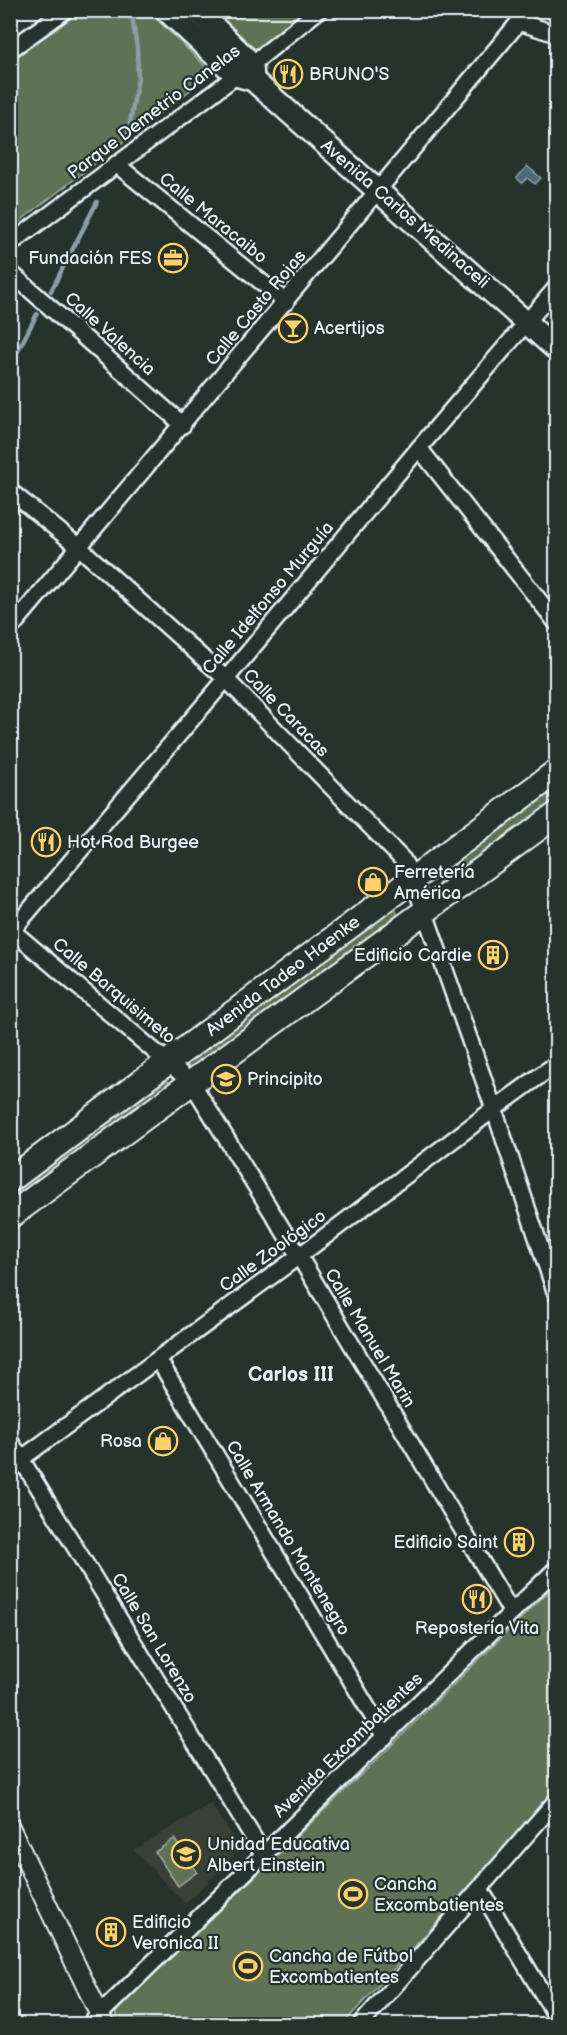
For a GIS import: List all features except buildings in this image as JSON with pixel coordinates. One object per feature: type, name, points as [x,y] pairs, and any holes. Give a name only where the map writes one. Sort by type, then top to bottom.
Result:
[{"type":"main road","name":"Avenida Carlos Medinaceli","points":[[166,10],[247,73],[556,349]]},
{"type":"main road","name":"Avenida Carlos Medinaceli","points":[[197,10],[247,73]]},
{"type":"main road","name":"Avenida Tadeo Haenke","points":[[10,1180],[556,772]]},
{"type":"main road","name":"Avenida Tadeo Haenke","points":[[10,1216],[556,815]]},
{"type":"street","points":[[10,50],[66,10]]},
{"type":"street","name":"Parque Demetrio Canelas","points":[[10,244],[116,164],[247,73],[319,10]]},
{"type":"street","points":[[524,16],[556,34]]},
{"type":"street","name":"Calle Casto Rojas","points":[[10,629],[379,192],[524,16]]},
{"type":"street","name":"Calle Maracaibo","points":[[116,164],[286,302]]},
{"type":"street","name":"Calle Valencia","points":[[10,272],[183,425]]},
{"type":"street","name":"Calle Idelfonso Murguía","points":[[11,931],[556,288]]},
{"type":"street","points":[[419,448],[556,622]]},
{"type":"street","name":"Calle Caracas","points":[[10,491],[80,548],[226,680],[403,860],[413,879],[425,913],[556,1294]]},
{"type":"street","name":"Calle Barquisimeto","points":[[11,931],[192,1083]]},
{"type":"street","name":"Calle Zoológico","points":[[16,1463],[556,1064]]},
{"type":"street","name":"Calle Manuel Marin","points":[[192,1083],[299,1256],[512,1613]]},
{"type":"street","name":"Calle Armando Montenegro","points":[[158,1359],[385,1737]]},
{"type":"street","name":"Calle San Lorenzo","points":[[10,1441],[16,1463],[264,1855]]},
{"type":"street","name":"Avenida Excombatientes","points":[[98,2021],[556,1569]]},
{"type":"street","points":[[365,2023],[556,1801]]},
{"type":"street","points":[[10,1827],[98,2021]]},
{"type":"street","points":[[480,1888],[556,2016]]},
{"type":"shaded area","name":"Unidad Educativa Albert Einstein","points":[[211,1803],[232,1836],[235,1851],[230,1860],[185,1904],[134,1850]]},
{"type":"green space","points":[[72,11],[148,11],[204,65],[206,74],[201,82],[11,228],[11,57]]},
{"type":"green space","points":[[213,11],[306,11],[257,48],[252,47]]},
{"type":"green space","points":[[556,785],[556,803],[442,886],[439,884],[440,873]]},
{"type":"green space","points":[[392,908],[396,910],[398,918],[192,1070],[188,1067],[187,1062]]},
{"type":"green space","points":[[167,1080],[170,1083],[169,1086],[11,1202],[10,1194]]},
{"type":"green space","points":[[556,1584],[556,1787],[475,1881],[343,2024],[117,2024],[116,2013],[122,2004]]},
{"type":"green space","points":[[174,1839],[197,1872],[178,1886],[155,1852]]},
{"type":"water","points":[[527,166],[541,178],[535,184],[527,178],[522,183],[517,178]]},
{"type":"waterway","points":[[128,134],[138,78],[137,48],[131,10]]},
{"type":"waterway","points":[[51,291],[97,202]]},
{"type":"waterway","points":[[10,366],[37,314]]},
{"type":"place","name":"BRUNO'S","points":[[288,74]]},
{"type":"place","name":"Fundación FES","points":[[173,258]]},
{"type":"place","name":"Acertijos","points":[[293,328]]},
{"type":"place","name":"Hot Rod Burgee","points":[[46,842]]},
{"type":"place","name":"Ferretería América","points":[[373,882]]},
{"type":"place","name":"Edificio Cardie","points":[[493,955]]},
{"type":"place","name":"Principito","points":[[226,1079]]},
{"type":"place","name":"Rosa","points":[[163,1441]]},
{"type":"place","name":"Edificio Saint","points":[[519,1542]]},
{"type":"place","name":"Repostería Vita","points":[[477,1599]]},
{"type":"place","name":"Unidad Educativa Albert Einstein","points":[[186,1854]]},
{"type":"place","name":"Cancha Excombatientes","points":[[353,1894]]},
{"type":"place","name":"Edificio Veronica II","points":[[111,1932]]},
{"type":"place","name":"Cancha de Fútbol Excombatientes","points":[[248,1966]]},
{"type":"district","name":"Carlos III","points":[[291,1375]]}]
